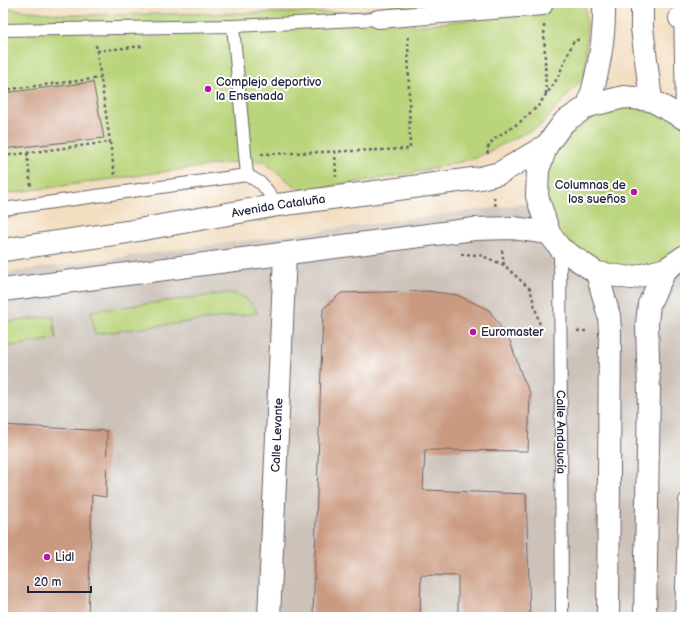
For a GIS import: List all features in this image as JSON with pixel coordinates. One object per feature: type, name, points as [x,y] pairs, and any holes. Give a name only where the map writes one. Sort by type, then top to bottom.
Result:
[{"type":"street","points":[[588,106],[598,75],[603,38],[604,3]]},
{"type":"street","points":[[642,3],[642,28],[651,100]]},
{"type":"street","points":[[378,19],[544,6]]},
{"type":"street","points":[[554,241],[537,196],[538,170],[547,145],[564,122],[588,106],[624,97],[651,100],[683,117]]},
{"type":"street","name":"Avenida Cataluña","points":[[3,250],[127,232],[278,205],[486,177],[500,173],[547,145]]},
{"type":"street","points":[[3,290],[474,229],[513,228],[554,241],[597,272],[631,278],[666,269],[685,256]]},
{"type":"street","name":"Calle Levante","points":[[269,617],[285,254]]},
{"type":"street","points":[[646,617],[648,392],[647,324],[649,304],[666,269]]},
{"type":"street","points":[[597,272],[609,316],[610,331],[608,617]]},
{"type":"lane","points":[[681,12],[683,117]]},
{"type":"lane","points":[[3,30],[233,26],[378,19]]},
{"type":"lane","points":[[233,26],[247,175]]},
{"type":"lane","points":[[3,209],[247,175],[262,184],[278,205]]},
{"type":"lane","name":"Calle Andalucía","points":[[554,241],[562,617]]},
{"type":"lane","points":[[681,617],[685,500]]},
{"type":"path","points":[[544,6],[546,95]]},
{"type":"path","points":[[93,28],[117,193]]},
{"type":"path","points":[[245,155],[410,149],[408,30]]},
{"type":"path","points":[[3,90],[101,78]]},
{"type":"path","points":[[3,156],[110,142]]},
{"type":"path","points":[[27,153],[34,204]]},
{"type":"shaded area","points":[[685,182],[685,617],[3,617],[3,273]]},
{"type":"green space","name":"Complejo deportivo la Ensenada","points":[[412,3],[413,26],[502,16],[502,3],[585,3],[587,24],[585,76],[541,125],[476,158],[413,173],[301,191],[263,161],[236,162],[3,194],[3,8],[67,15],[354,12]]},
{"type":"green space","points":[[624,97],[685,119],[685,256],[631,278],[560,248],[538,170],[564,122]]},
{"type":"green space","points":[[227,293],[245,298],[258,313],[95,334],[91,311]]},
{"type":"green space","points":[[53,316],[56,339],[3,347],[3,323]]},
{"type":"building","points":[[93,82],[104,138],[3,149],[3,93]]},
{"type":"building","points":[[427,291],[457,295],[489,310],[510,341],[522,376],[530,393],[528,451],[425,450],[423,490],[526,494],[530,617],[458,617],[458,576],[421,575],[420,617],[313,617],[323,309],[341,293]]},
{"type":"building","name":"Lidl","points":[[3,425],[107,431],[106,497],[92,495],[88,617],[3,617]]},
{"type":"place","name":"Complejo deportivo la Ensenada","points":[[208,89]]},
{"type":"place","name":"Columnas de los sueños","points":[[634,192]]},
{"type":"place","name":"Euromaster","points":[[473,332]]},
{"type":"place","name":"Lidl","points":[[47,557]]}]
